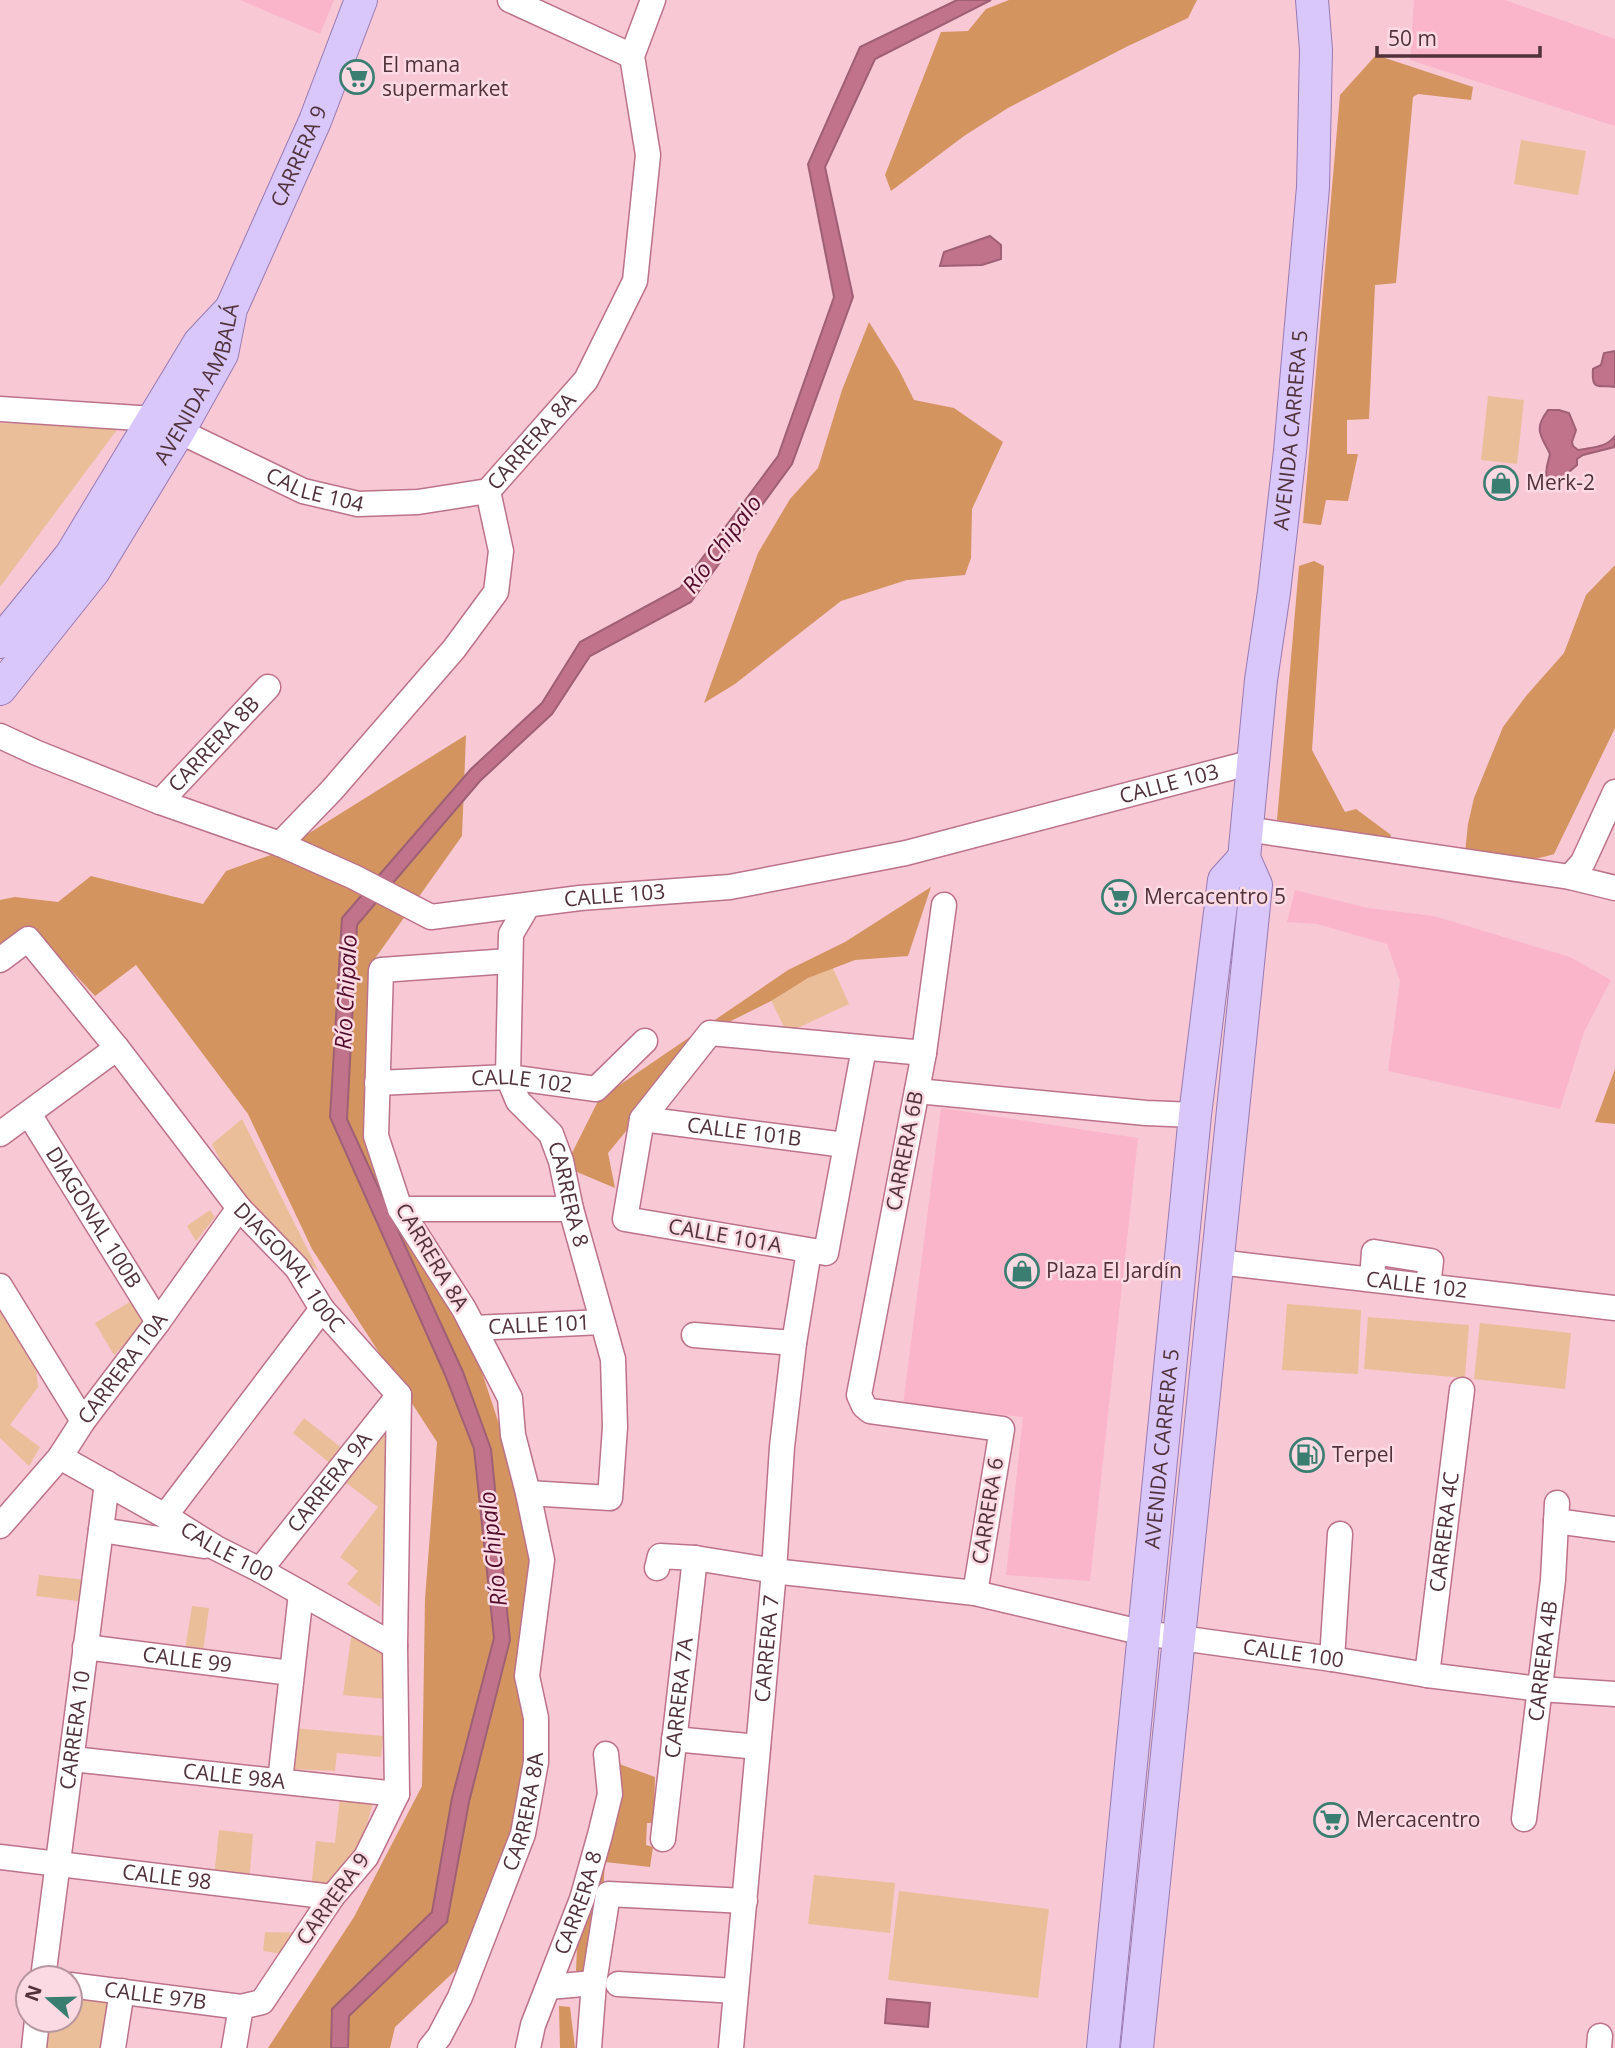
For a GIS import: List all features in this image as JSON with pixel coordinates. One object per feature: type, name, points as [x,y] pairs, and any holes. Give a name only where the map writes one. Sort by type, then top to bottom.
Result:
[{"type":"main road","name":"CARRERA 9","points":[[231,309],[315,121],[361,0]]},
{"type":"main road","name":"AVENIDA CARRERA 5","points":[[1136,2048],[1256,885],[1245,843],[1290,451],[1313,187],[1316,50],[1311,0]]},
{"type":"main road","name":"AVENIDA AMBALÁ","points":[[0,689],[17,636],[71,555],[222,355],[231,309]]},
{"type":"main road","name":"AVENIDA CARRERA 5","points":[[1103,2048],[1195,1115],[1224,880],[1245,843]]},
{"type":"street","points":[[523,2],[632,56],[653,0]]},
{"type":"street","name":"CARRERA 8A","points":[[280,844],[332,790],[454,649],[496,592],[501,551],[488,491],[586,380],[635,281],[648,155],[632,56]]},
{"type":"street","points":[[0,410],[167,425]]},
{"type":"street","name":"CALLE 104","points":[[167,425],[303,491],[358,504],[418,502],[488,491]]},
{"type":"street","name":"CARRERA 8B","points":[[160,802],[268,687]]},
{"type":"street","name":"CALLE 103","points":[[0,736],[160,802],[280,844],[354,877],[430,917],[580,898],[730,887],[906,853],[1253,762]]},
{"type":"street","points":[[1577,869],[1615,792]]},
{"type":"street","points":[[1245,843],[1577,869],[1615,888]]},
{"type":"street","name":"CARRERA 8","points":[[528,905],[511,934],[508,1077],[519,1101],[551,1134],[561,1161],[571,1209],[612,1359],[615,1427],[610,1498],[528,1493]]},
{"type":"street","name":"CARRERA 6B","points":[[944,905],[924,1054],[859,1395],[864,1406],[870,1411],[1002,1429]]},
{"type":"street","name":"DIAGONAL 100C","points":[[0,960],[28,939],[117,1048],[239,1208],[297,1268],[322,1309],[399,1395]]},
{"type":"street","name":"CARRERA 8A","points":[[430,2048],[439,2038],[460,1997],[523,1834],[536,1762],[536,1718],[527,1676],[542,1560],[513,1435],[510,1398],[474,1328],[400,1209],[376,1136],[381,970],[509,961]]},
{"type":"street","points":[[642,1119],[710,1033],[924,1054]]},
{"type":"street","name":"CALLE 102","points":[[377,1083],[508,1077],[596,1089],[645,1041]]},
{"type":"street","points":[[0,1134],[117,1048]]},
{"type":"street","name":"CARRERA 7","points":[[731,2048],[774,1571],[782,1447],[794,1343],[845,1145],[863,1048]]},
{"type":"street","points":[[916,1091],[1146,1113],[1195,1115]]},
{"type":"street","name":"DIAGONAL 100B","points":[[29,1114],[158,1322]]},
{"type":"street","name":"CALLE 101B","points":[[642,1119],[845,1145]]},
{"type":"street","name":"CALLE 101A","points":[[642,1119],[625,1219],[818,1252]]},
{"type":"street","name":"CARRERA 10A","points":[[0,1526],[60,1457],[83,1421],[239,1208]]},
{"type":"street","points":[[400,1209],[571,1209]]},
{"type":"street","points":[[1372,1279],[1374,1252],[1431,1261],[1428,1286]]},
{"type":"street","name":"CALLE 102","points":[[1218,1262],[1615,1308]]},
{"type":"street","points":[[0,1286],[83,1421]]},
{"type":"street","points":[[165,1516],[322,1309]]},
{"type":"street","name":"CALLE 101","points":[[474,1328],[602,1321]]},
{"type":"street","points":[[694,1335],[794,1343]]},
{"type":"street","name":"CARRERA 4C","points":[[1427,1675],[1462,1390]]},
{"type":"street","points":[[395,1646],[399,1395]]},
{"type":"street","name":"CARRERA 9A","points":[[260,1570],[399,1395]]},
{"type":"street","name":"CARRERA 6","points":[[975,1593],[1002,1429]]},
{"type":"street","name":"CALLE 100","points":[[60,1457],[216,1548],[395,1646]]},
{"type":"street","name":"CARRERA 10","points":[[45,1964],[107,1483]]},
{"type":"street","name":"CARRERA 4B","points":[[1524,1819],[1553,1580],[1557,1512],[1615,1529]]},
{"type":"street","points":[[101,1530],[216,1548]]},
{"type":"street","points":[[1332,1659],[1340,1534]]},
{"type":"street","name":"CALLE 100","points":[[657,1568],[660,1556],[975,1593],[1144,1633],[1427,1675],[1540,1689],[1615,1693]]},
{"type":"street","name":"CARRERA 7A","points":[[663,1839],[695,1559]]},
{"type":"street","points":[[280,1781],[301,1593]]},
{"type":"street","name":"CARRERA 9","points":[[241,2007],[262,2002],[332,1897],[366,1857],[397,1794],[395,1646]]},
{"type":"street","name":"CALLE 99","points":[[85,1647],[291,1673]]},
{"type":"street","points":[[674,1739],[758,1746]]},
{"type":"street","name":"CARRERA 8","points":[[528,2048],[533,2025],[582,1899],[605,1814],[610,1794],[606,1754]]},
{"type":"street","name":"CALLE 98A","points":[[72,1759],[397,1794]]},
{"type":"street","name":"CALLE 98","points":[[0,1857],[332,1897]]},
{"type":"street","points":[[589,2048],[606,1983],[608,1894],[745,1901]]},
{"type":"street","points":[[549,1987],[606,1983],[736,1991]]},
{"type":"street","name":"CALLE 97B","points":[[84,1987],[241,2007]]},
{"type":"street","points":[[113,2048],[122,1991]]},
{"type":"street","points":[[234,2048],[241,2007]]},
{"type":"shaded area","points":[[240,0],[334,0],[320,34]]},
{"type":"shaded area","points":[[1009,0],[1197,0],[1188,18],[1008,108],[964,136],[891,191],[885,175],[941,32],[968,31],[986,9]]},
{"type":"shaded area","points":[[1414,0],[1505,0],[1615,39],[1615,126],[1410,60]]},
{"type":"shaded area","points":[[1376,55],[1473,87],[1471,100],[1418,94],[1413,97],[1396,283],[1375,285],[1369,419],[1347,420],[1347,454],[1358,454],[1348,501],[1326,500],[1321,525],[1303,523],[1340,95]]},
{"type":"shaded area","points":[[1521,140],[1586,151],[1578,195],[1514,184]]},
{"type":"shaded area","points":[[869,322],[914,400],[954,408],[1003,442],[972,509],[971,558],[965,575],[907,580],[841,601],[735,684],[704,703],[758,553],[790,499],[818,468],[842,390]]},
{"type":"shaded area","points":[[1488,396],[1524,400],[1517,464],[1481,460]]},
{"type":"shaded area","points":[[0,423],[119,427],[0,587]]},
{"type":"shaded area","points":[[1314,561],[1324,566],[1312,750],[1345,812],[1356,809],[1391,835],[1390,840],[1277,820],[1299,566]]},
{"type":"shaded area","points":[[1615,565],[1615,728],[1554,854],[1521,860],[1465,853],[1474,798],[1503,727],[1564,653],[1586,595]]},
{"type":"shaded area","points":[[466,735],[462,836],[374,960],[370,1158],[470,1336],[526,1506],[540,1607],[517,1829],[471,1956],[395,2027],[390,2048],[268,2048],[354,1917],[422,1786],[425,1599],[437,1442],[312,1249],[248,1114],[136,965],[95,996],[31,927],[0,944],[0,900],[15,897],[58,902],[91,876],[203,904],[226,871],[279,852]]},
{"type":"shaded area","points":[[931,887],[908,956],[855,960],[808,978],[771,1001],[707,1033],[608,1153],[615,1188],[565,1167],[599,1099],[788,970],[845,942]]},
{"type":"shaded area","points":[[1295,890],[1368,908],[1434,916],[1570,957],[1611,980],[1584,1032],[1560,1109],[1388,1071],[1400,981],[1387,944],[1317,924],[1287,922]]},
{"type":"shaded area","points":[[832,966],[849,1004],[787,1033],[770,998]]},
{"type":"shaded area","points":[[1615,1069],[1615,1124],[1595,1122]]},
{"type":"shaded area","name":"Plaza El Jardín","points":[[941,1108],[1138,1138],[1090,1581],[1006,1575],[1023,1417],[903,1405]]},
{"type":"shaded area","points":[[242,1119],[319,1272],[244,1208],[212,1144]]},
{"type":"shaded area","points":[[210,1210],[215,1217],[196,1241],[187,1226]]},
{"type":"shaded area","points":[[133,1300],[147,1321],[114,1355],[95,1323]]},
{"type":"shaded area","points":[[1287,1304],[1361,1310],[1358,1374],[1282,1370]]},
{"type":"shaded area","points":[[0,1307],[36,1367],[38,1387],[10,1425],[40,1447],[29,1466],[0,1438]]},
{"type":"shaded area","points":[[1368,1317],[1469,1325],[1465,1378],[1364,1369]]},
{"type":"shaded area","points":[[1480,1323],[1571,1333],[1565,1389],[1474,1379]]},
{"type":"shaded area","points":[[391,1413],[380,1607],[347,1584],[358,1571],[340,1557],[378,1507],[341,1479]]},
{"type":"shaded area","points":[[304,1418],[343,1449],[331,1464],[293,1433]]},
{"type":"shaded area","points":[[39,1575],[87,1580],[85,1602],[36,1596]]},
{"type":"shaded area","points":[[192,1606],[209,1608],[203,1652],[185,1650]]},
{"type":"shaded area","points":[[352,1631],[388,1647],[387,1699],[343,1695]]},
{"type":"shaded area","points":[[294,1728],[383,1736],[381,1757],[337,1753],[335,1771],[290,1769]]},
{"type":"shaded area","points":[[600,1757],[655,1777],[654,1811],[660,1823],[647,1823],[646,1845],[653,1847],[650,1867],[605,1862],[602,1909],[591,1958],[575,1995],[577,1948],[592,1868],[605,1824]]},
{"type":"shaded area","points":[[340,1796],[374,1799],[358,1856],[333,1891],[311,1889],[316,1841],[335,1843]]},
{"type":"shaded area","points":[[219,1830],[253,1834],[249,1883],[214,1877]]},
{"type":"shaded area","points":[[814,1875],[895,1883],[890,1933],[808,1924]]},
{"type":"shaded area","points":[[899,1891],[1049,1909],[1038,1998],[888,1980]]},
{"type":"shaded area","points":[[265,1932],[303,1933],[290,1955],[263,1951]]},
{"type":"shaded area","points":[[84,1990],[117,1996],[109,2048],[41,2048],[43,2034],[84,2034]]},
{"type":"shaded area","points":[[559,2006],[570,2007],[575,2048],[560,2048]]},
{"type":"water","name":"Río Chipalo","points":[[957,0],[991,0],[875,59],[825,167],[853,297],[792,464],[691,602],[590,656],[552,714],[480,781],[357,925],[347,1119],[463,1372],[491,1449],[510,1640],[469,1802],[447,1922],[349,2016],[348,2048],[331,2048],[332,2009],[432,1912],[452,1798],[494,1638],[474,1449],[445,1375],[330,1117],[342,918],[471,769],[542,703],[580,642],[680,588],[778,456],[834,297],[808,164],[860,47]]},
{"type":"water","points":[[990,236],[1001,245],[1001,259],[982,265],[940,266],[944,252]]},
{"type":"water","points":[[1615,351],[1615,387],[1598,386],[1593,382],[1593,369],[1601,365],[1604,353]]},
{"type":"water","points":[[1548,410],[1569,413],[1576,430],[1572,442],[1578,450],[1603,445],[1615,436],[1615,447],[1583,455],[1577,459],[1577,465],[1565,480],[1555,482],[1546,475],[1550,454],[1540,432],[1543,417]]},
{"type":"water","points":[[887,1999],[930,2003],[928,2027],[885,2023]]},
{"type":"place","name":"El mana supermarket","points":[[357,77]]},
{"type":"place","name":"Merk-2","points":[[1501,483]]},
{"type":"place","name":"Mercacentro 5","points":[[1119,897]]},
{"type":"place","name":"Plaza El Jardín","points":[[1022,1271]]},
{"type":"place","name":"Terpel","points":[[1307,1455]]},
{"type":"place","name":"Mercacentro","points":[[1331,1820]]}]
